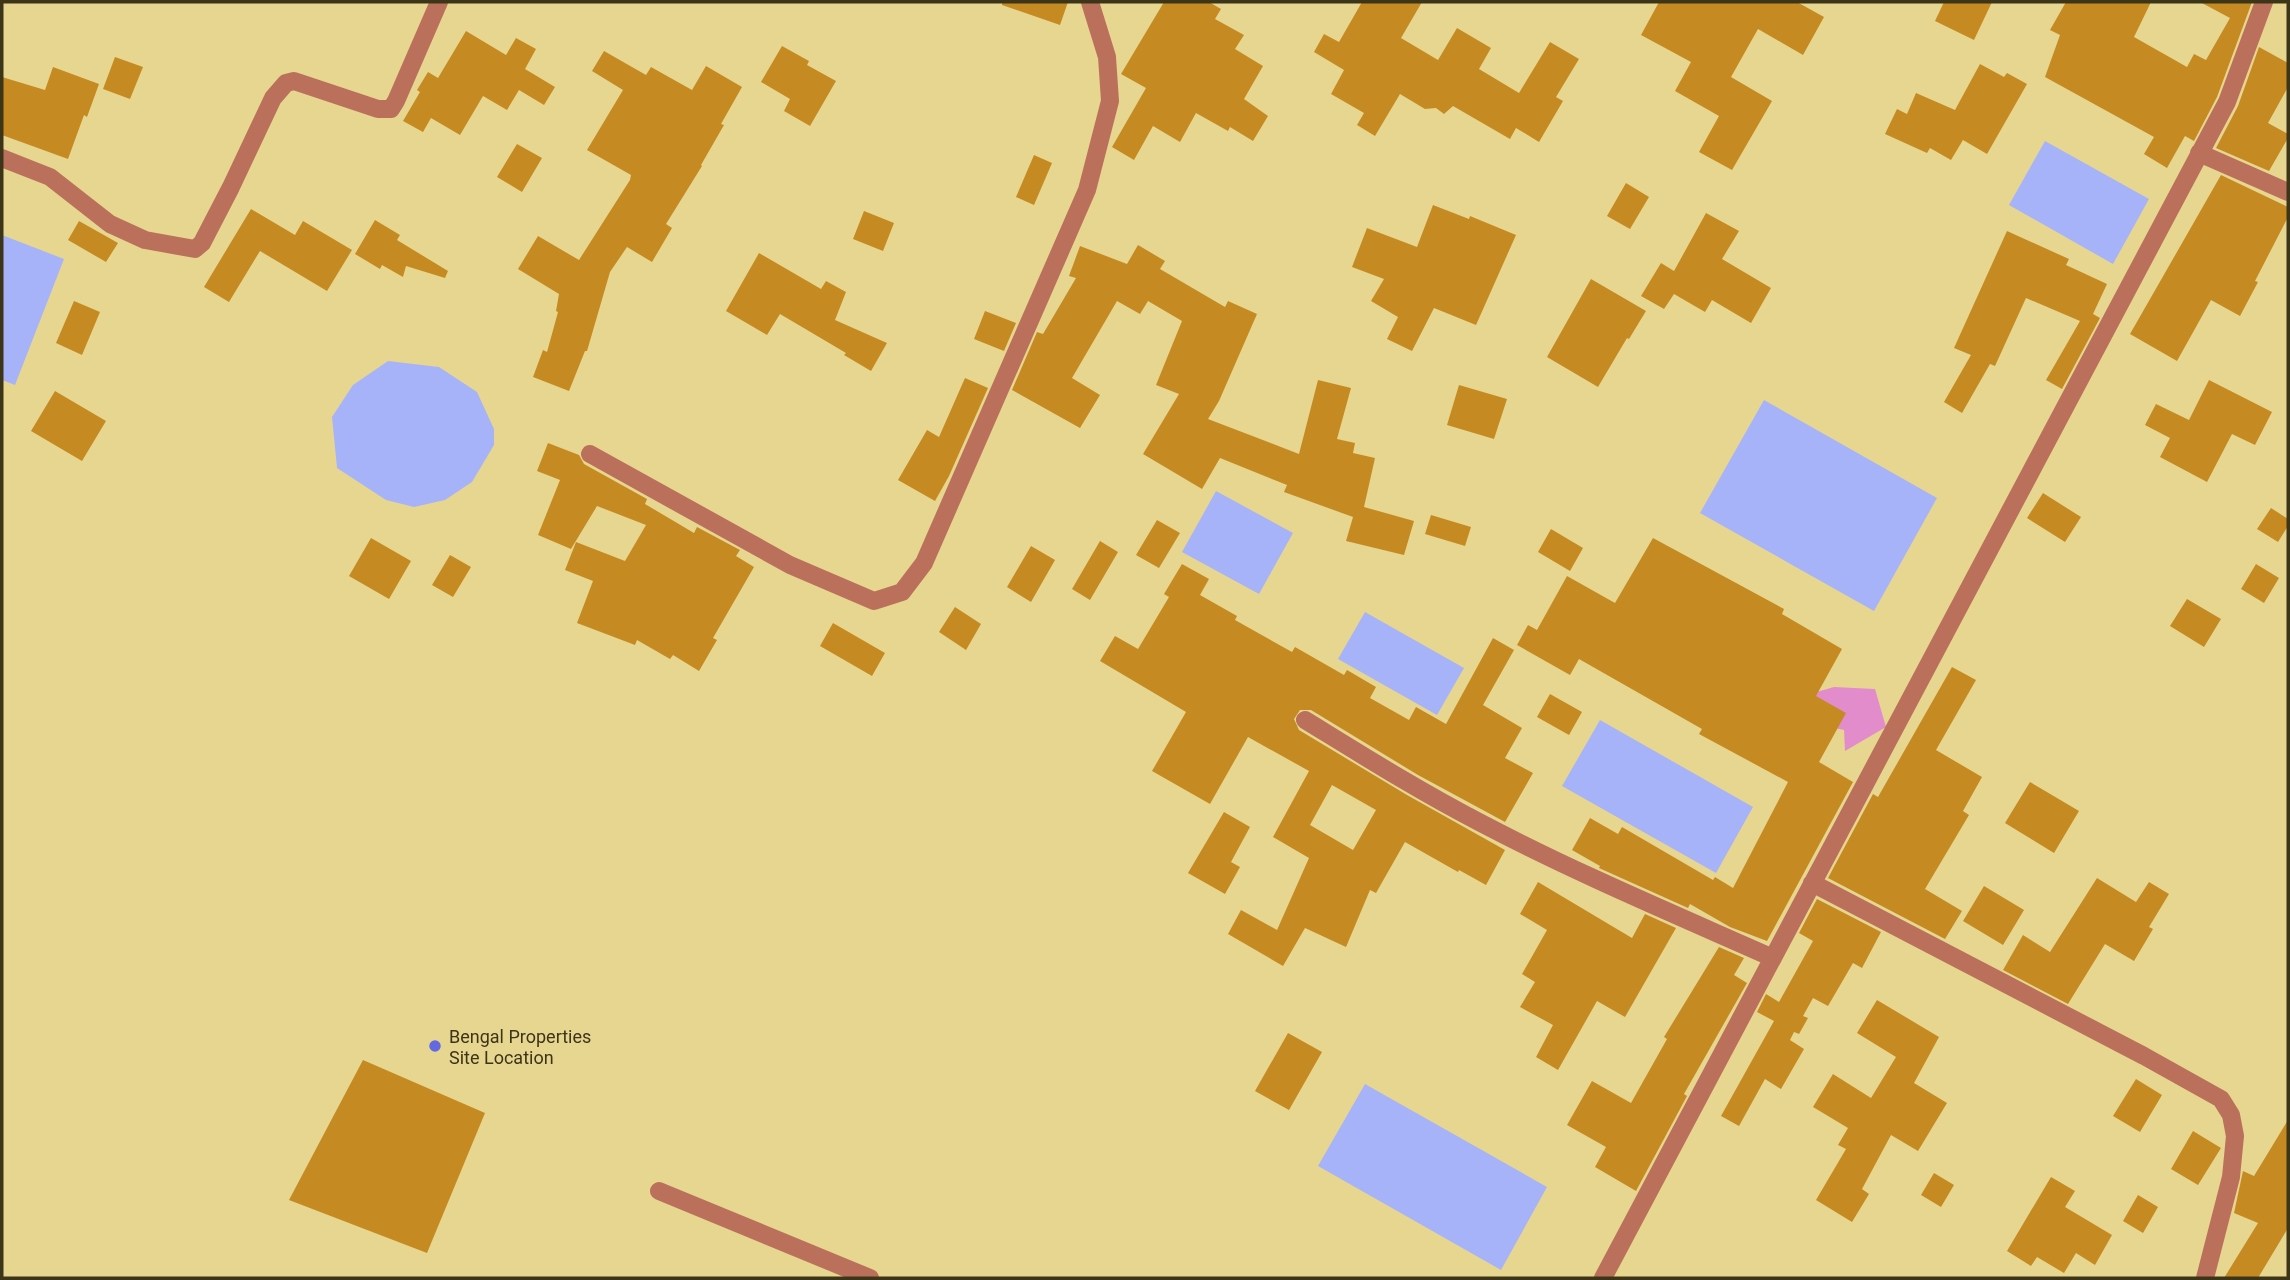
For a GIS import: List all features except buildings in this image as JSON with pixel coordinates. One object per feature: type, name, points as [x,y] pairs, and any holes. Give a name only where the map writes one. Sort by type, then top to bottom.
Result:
[{"type":"street","points":[[2,158],[50,177],[110,224],[145,240],[195,249],[202,243],[232,187],[273,98],[286,83],[294,81],[378,109],[391,109],[439,2]]},
{"type":"street","points":[[590,454],[790,565],[874,601],[902,592],[924,563],[1087,190],[1110,101],[1107,57],[1090,2]]},
{"type":"street","points":[[1603,1278],[2227,102],[2264,2]]},
{"type":"street","points":[[2200,153],[2288,192]]},
{"type":"street","points":[[1305,720],[1479,822],[1603,883],[1773,958]]},
{"type":"street","points":[[1812,883],[2221,1099],[2231,1115],[2235,1136],[2219,1230],[2205,1278]]},
{"type":"street","points":[[659,1191],[870,1278]]},
{"type":"shaded area","points":[[1834,687],[1875,689],[1886,727],[1845,751],[1844,730],[1802,721],[1813,693]]},
{"type":"water","points":[[2045,141],[2149,199],[2113,264],[2009,205]]},
{"type":"water","points":[[2,235],[64,259],[15,385],[2,380]]},
{"type":"water","points":[[388,361],[439,367],[477,392],[494,429],[494,445],[472,482],[445,500],[414,507],[386,500],[337,468],[332,417],[353,385]]},
{"type":"water","points":[[1764,400],[1937,498],[1874,611],[1700,513]]},
{"type":"water","points":[[1216,491],[1293,533],[1259,594],[1182,552]]},
{"type":"water","points":[[1365,612],[1464,668],[1437,715],[1338,659]]},
{"type":"water","points":[[1600,720],[1753,807],[1716,873],[1562,786]]},
{"type":"water","points":[[1365,1084],[1547,1187],[1501,1270],[1318,1166]]},
{"type":"place","name":"Bengal Properties Site Location","points":[[435,1046]]}]
